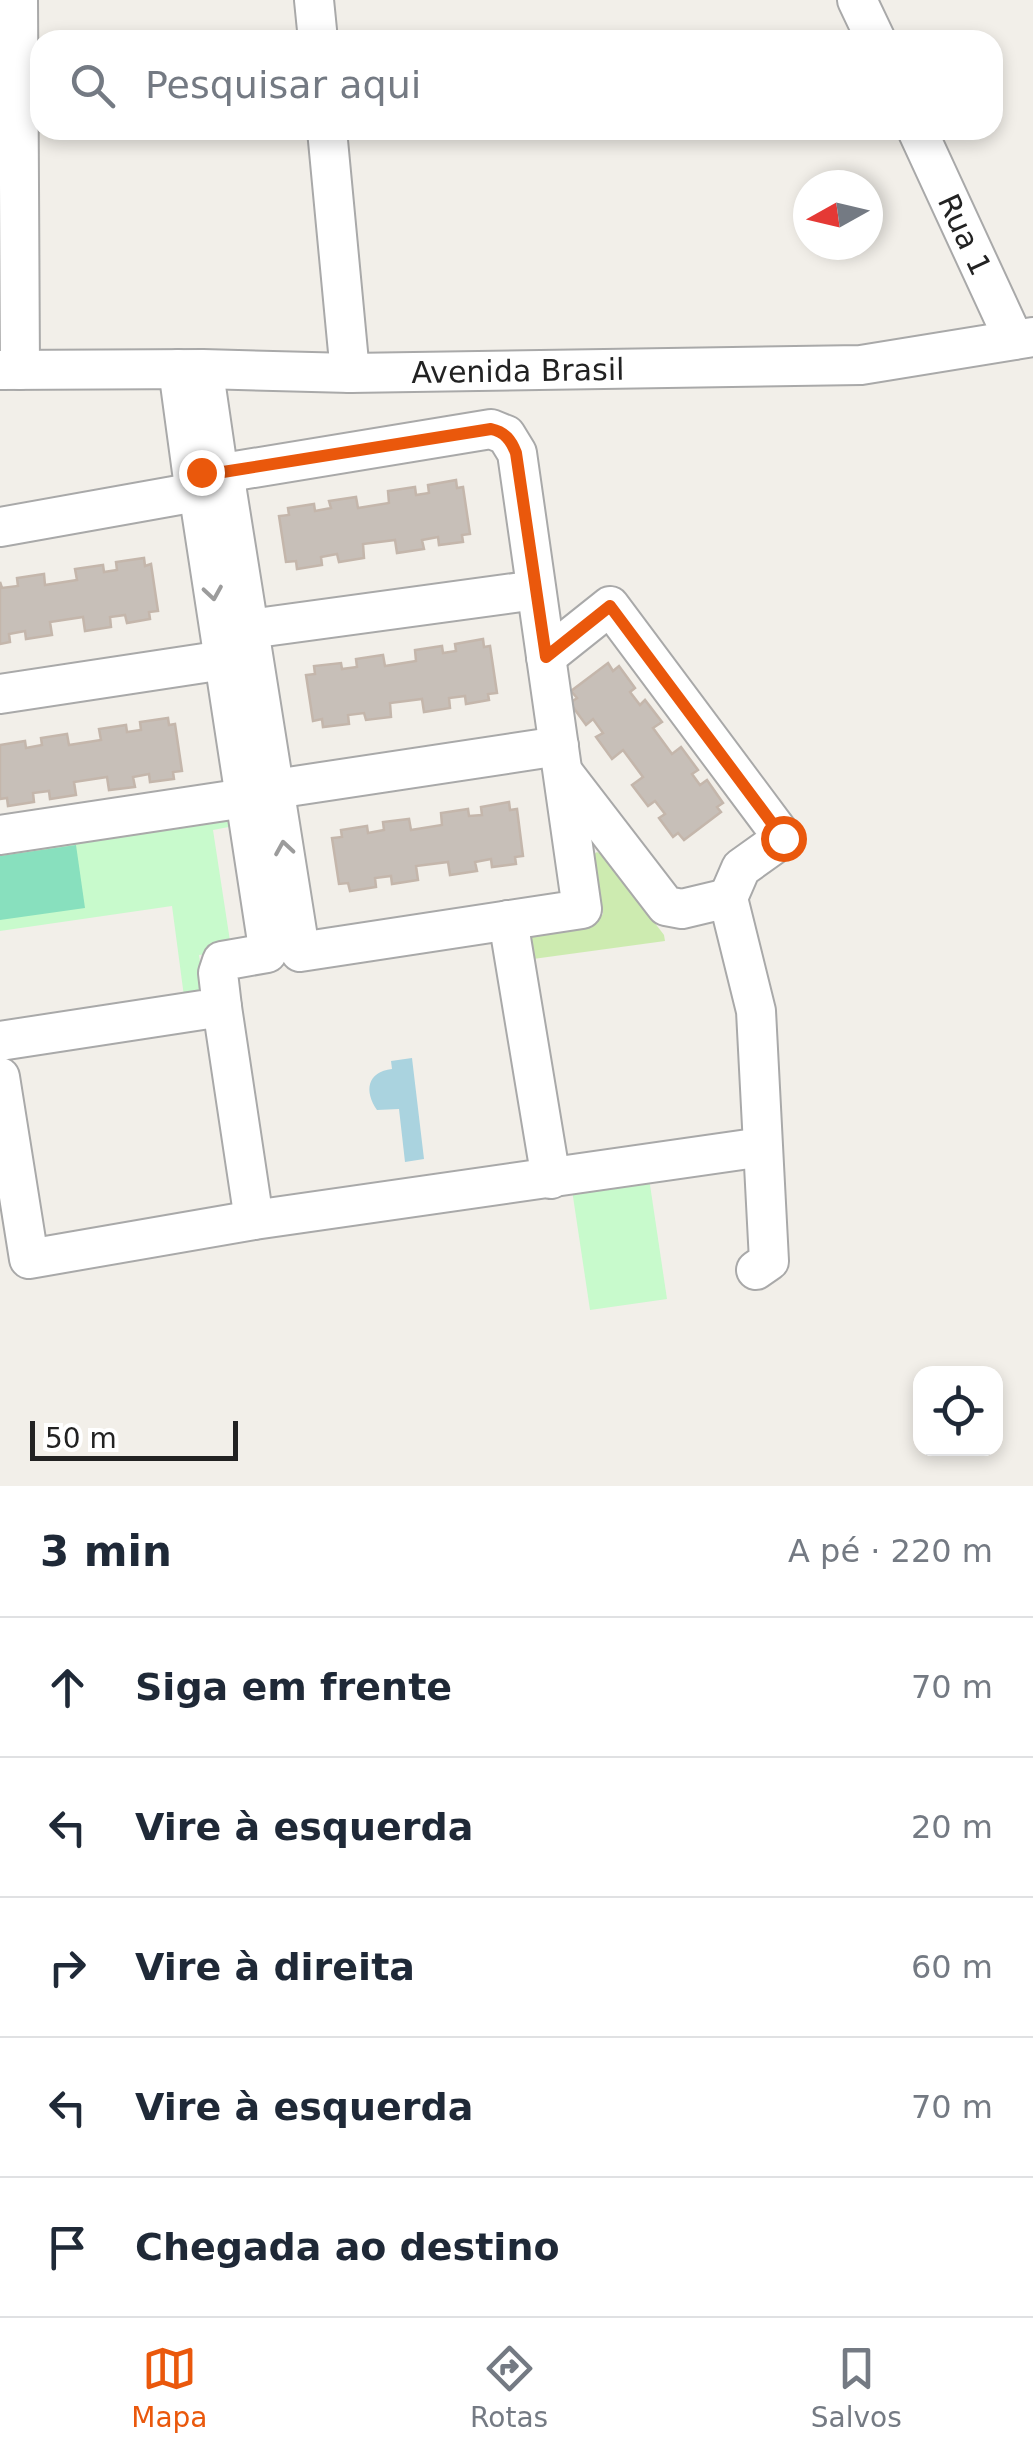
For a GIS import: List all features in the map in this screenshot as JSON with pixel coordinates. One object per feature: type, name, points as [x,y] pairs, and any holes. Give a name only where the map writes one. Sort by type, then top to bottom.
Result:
[{"type":"street","points":[[10,370],[18,0]]},
{"type":"street","points":[[314,0],[317,30]]},
{"type":"street","points":[[857,0],[871,30]]},
{"type":"street","points":[[328,140],[350,373]]},
{"type":"street","name":"Rua 1","points":[[922,140],[1023,338]]},
{"type":"street","name":"Avenida Brasil","points":[[10,370],[350,373],[861,365],[1023,338]]},
{"type":"street","points":[[190,369],[209,485],[224,660],[260,793]]},
{"type":"street","points":[[0,527],[491,429],[506,436],[516,453],[582,909],[284,949],[222,961],[218,973],[222,1007],[254,1220]]},
{"type":"street","points":[[209,485],[249,629],[260,793],[284,949]]},
{"type":"street","points":[[249,629],[536,590]]},
{"type":"street","points":[[546,657],[610,606],[783,838],[742,868],[728,898],[756,1011],[769,1261],[756,1270]]},
{"type":"street","points":[[0,694],[224,660]]},
{"type":"street","points":[[0,836],[260,793],[560,759]]},
{"type":"street","points":[[560,759],[666,906],[682,908],[728,898]]},
{"type":"street","points":[[508,920],[551,1179]]},
{"type":"street","points":[[0,1041],[222,1007]]},
{"type":"street","points":[[0,1077],[29,1259],[254,1220],[762,1147]]},
{"type":"green space","points":[[230,818],[234,826],[213,830],[230,941],[243,950],[199,955],[206,1002],[185,1004],[172,906],[0,931],[0,851]]},
{"type":"green space","points":[[76,845],[85,908],[0,920],[0,856]]},
{"type":"green space","points":[[597,852],[604,856],[665,941],[533,959],[529,933],[595,923],[603,914],[593,855]]},
{"type":"green space","points":[[649,1178],[667,1299],[590,1310],[572,1190]]},
{"type":"water","points":[[412,1058],[424,1159],[405,1162],[399,1109],[377,1110],[369,1089],[377,1074],[392,1069],[391,1061]]},
{"type":"building","points":[[456,480],[457,488],[463,487],[470,534],[462,535],[463,542],[439,545],[438,537],[422,540],[424,549],[397,553],[395,540],[363,544],[364,558],[339,562],[337,554],[321,557],[322,565],[297,569],[296,561],[286,562],[279,516],[289,515],[288,508],[314,504],[315,511],[331,508],[329,501],[356,497],[358,508],[389,503],[388,491],[415,487],[416,495],[429,493],[428,485]]},
{"type":"building","points":[[144,558],[145,566],[151,564],[158,611],[149,612],[150,619],[127,623],[125,615],[110,617],[111,627],[85,631],[83,617],[50,622],[52,635],[26,639],[25,631],[9,634],[10,642],[0,644],[0,582],[2,588],[18,586],[17,578],[44,574],[45,585],[77,580],[75,569],[103,565],[104,572],[117,570],[116,562]]},
{"type":"building","points":[[483,639],[484,647],[490,646],[497,693],[488,694],[489,700],[466,704],[465,696],[449,698],[450,708],[424,712],[422,699],[390,703],[391,717],[366,720],[364,713],[348,715],[349,724],[323,727],[322,719],[313,721],[306,675],[315,674],[314,666],[341,663],[342,669],[357,667],[356,659],[383,655],[385,666],[416,661],[415,650],[442,646],[443,653],[456,651],[455,644]]},
{"type":"building","points":[[608,663],[613,671],[619,666],[635,688],[630,692],[640,705],[645,700],[662,722],[653,728],[672,754],[681,747],[698,770],[692,774],[700,785],[707,780],[723,803],[717,807],[721,812],[684,840],[678,833],[673,837],[659,818],[665,814],[655,801],[648,806],[632,785],[643,777],[623,750],[612,759],[596,737],[603,733],[593,719],[586,725],[570,703],[577,698],[571,691]]},
{"type":"building","points":[[168,718],[169,725],[175,724],[182,771],[173,772],[174,779],[150,782],[149,774],[133,777],[135,787],[109,790],[107,777],[74,782],[76,795],[50,799],[49,791],[33,793],[34,802],[8,806],[7,798],[0,799],[0,745],[25,741],[26,748],[42,745],[41,738],[67,734],[69,745],[101,740],[99,729],[126,725],[127,732],[141,730],[140,722]]},
{"type":"building","points":[[509,802],[510,810],[517,809],[523,856],[515,857],[516,864],[492,867],[491,859],[475,862],[477,871],[450,875],[448,862],[416,866],[418,880],[392,884],[391,876],[375,878],[376,887],[350,891],[348,883],[339,884],[332,838],[342,837],[341,830],[367,826],[368,833],[384,830],[383,822],[409,819],[411,830],[442,825],[441,813],[468,809],[469,816],[482,815],[481,807]]},
{"type":"route","points":[[201,472],[212,468],[223,472],[491,429],[501,432],[516,453],[546,657],[610,606],[783,838]]}]
